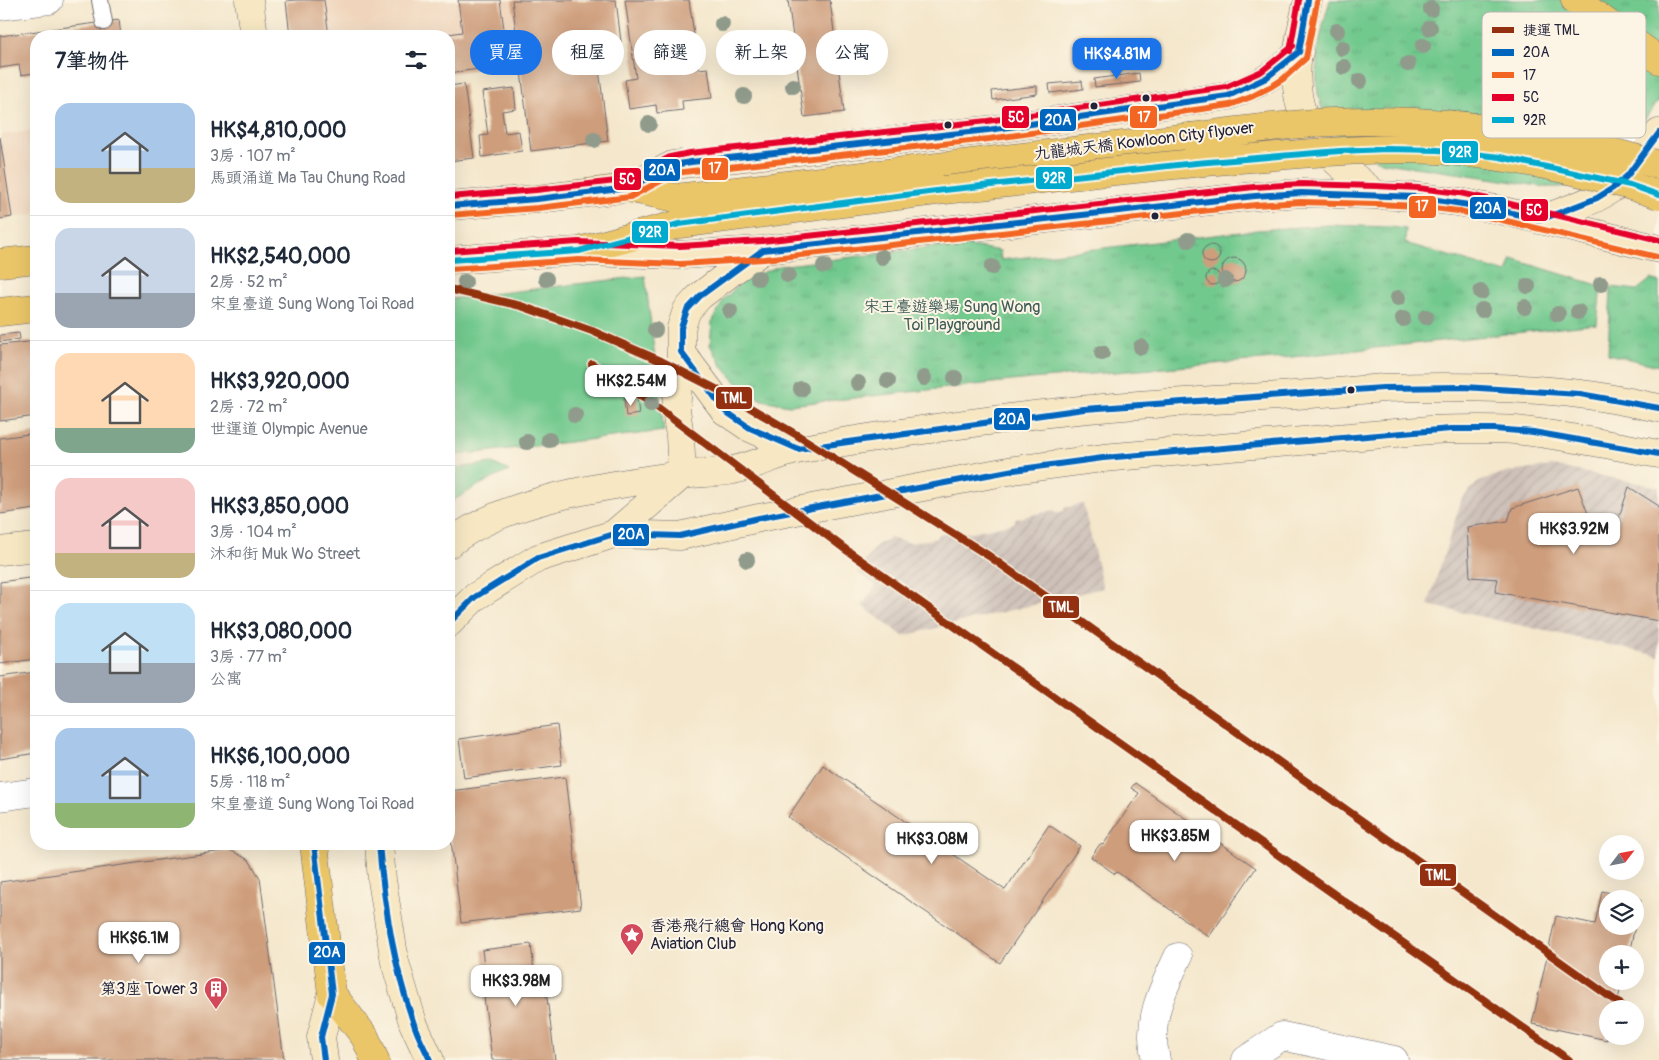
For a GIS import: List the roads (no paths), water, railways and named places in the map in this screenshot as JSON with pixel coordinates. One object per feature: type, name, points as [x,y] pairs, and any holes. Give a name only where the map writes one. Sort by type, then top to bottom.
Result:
[{"type":"main road","points":[[249,0],[253,30]]},
{"type":"main road","points":[[1308,0],[1296,77],[1297,97],[1303,116],[1312,134],[1324,150],[1376,195]]},
{"type":"main road","points":[[1575,0],[1592,12]]},
{"type":"main road","points":[[1646,51],[1659,60]]},
{"type":"main road","points":[[628,188],[673,164],[988,130],[1228,96],[1248,89],[1267,79],[1278,72],[1299,52]]},
{"type":"main road","name":"九龍城天橋 Kowloon City flyover","points":[[455,260],[578,252],[679,224],[943,177],[1270,126],[1334,122],[1386,122],[1482,127]]},
{"type":"main road","name":"九龍城天橋 Kowloon City flyover","points":[[1554,138],[1602,148],[1654,150]]},
{"type":"main road","name":"九龍城天橋 Kowloon City flyover","points":[[455,206],[537,199],[628,188],[676,198],[943,177],[1387,149],[1438,150],[1500,157],[1630,185],[1659,195]]},
{"type":"main road","points":[[1540,220],[1597,198],[1613,188],[1654,150]]},
{"type":"main road","points":[[578,252],[680,255],[763,250],[1255,196],[1301,193],[1418,197],[1459,202],[1659,248]]},
{"type":"main road","points":[[682,475],[680,436],[676,410],[681,328],[687,310],[700,296],[719,281],[763,250]]},
{"type":"main road","points":[[0,263],[30,260]]},
{"type":"main road","points":[[0,312],[30,309]]},
{"type":"main road","points":[[681,352],[725,410],[750,428],[798,449]]},
{"type":"main road","points":[[455,540],[483,523],[515,509],[553,497],[682,475],[728,471],[750,466],[798,449],[1084,409],[1382,388],[1463,387],[1580,394],[1659,408]]},
{"type":"main road","points":[[455,616],[475,597],[538,558],[614,534],[680,536],[768,516],[1014,470],[1103,458],[1222,446],[1430,430],[1468,429],[1512,430],[1557,435],[1659,454]]},
{"type":"main road","points":[[614,534],[682,475]]},
{"type":"main road","points":[[0,551],[30,548]]},
{"type":"main road","points":[[315,850],[332,994],[321,1038],[324,1060]]},
{"type":"main road","points":[[380,850],[382,880],[395,962],[413,1023],[430,1060]]},
{"type":"main road","points":[[332,994],[364,1037],[375,1060]]},
{"type":"street","points":[[0,6],[49,0]]},
{"type":"street","points":[[1637,138],[1654,150]]},
{"type":"street","points":[[0,797],[30,793]]},
{"type":"street","points":[[1156,1060],[1152,1025],[1160,995],[1178,957]]},
{"type":"street","points":[[1246,1060],[1282,1036],[1394,1060]]},
{"type":"lane","points":[[100,0],[104,22]]},
{"type":"metro line","name":"TML","points":[[455,290],[521,306],[592,331],[661,361],[730,396],[797,435],[989,556],[1614,1000]]},
{"type":"metro line","name":"TML","points":[[592,364],[657,407],[845,549],[1569,1060]]},
{"type":"place","name":"香港飛行總會 Hong Kong Aviation Club","points":[[632,956]]},
{"type":"place","name":"第3座 Tower 3","points":[[216,1010]]},
{"type":"park label","name":"宋王臺遊樂場 Sung Wong Toi Playground","points":[[952,316]]}]
